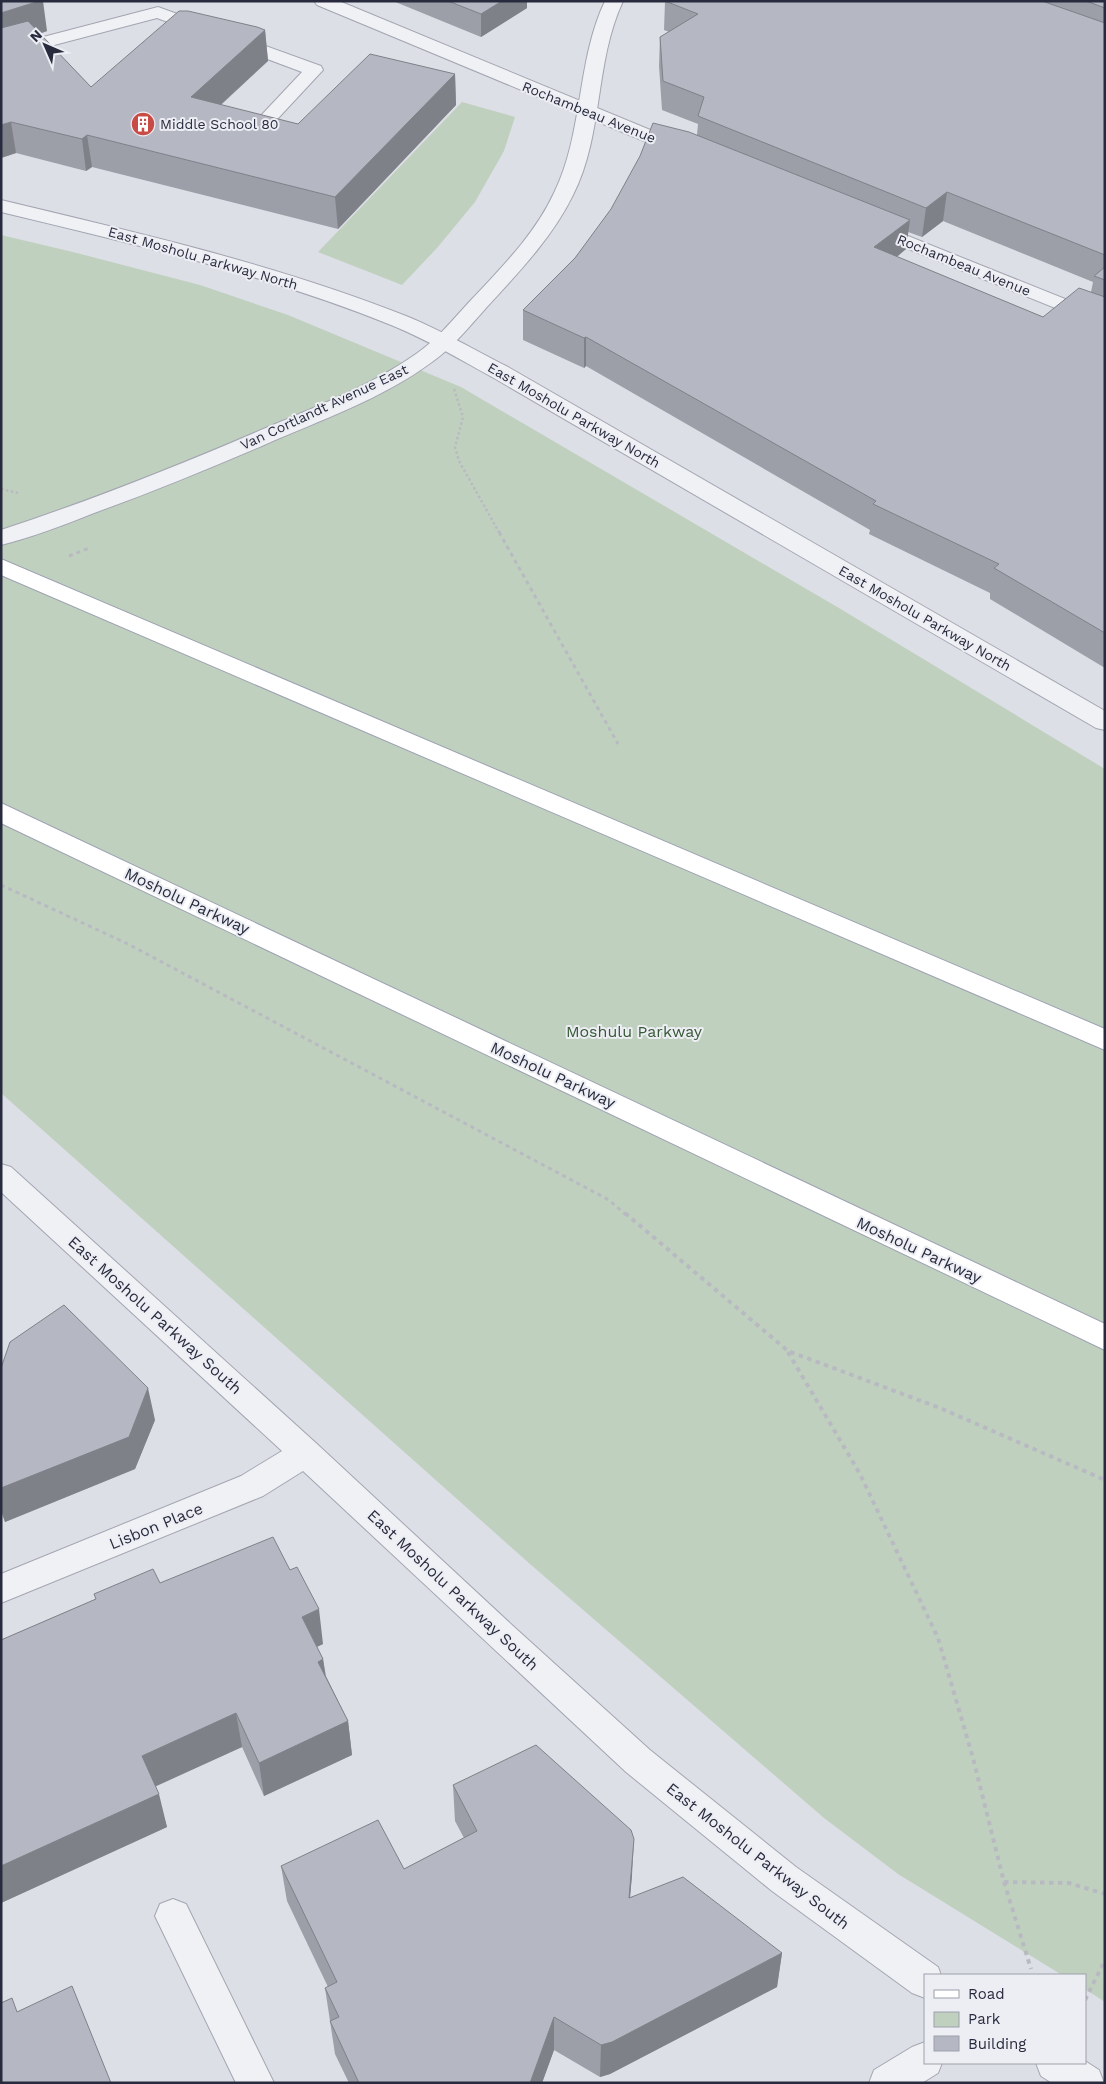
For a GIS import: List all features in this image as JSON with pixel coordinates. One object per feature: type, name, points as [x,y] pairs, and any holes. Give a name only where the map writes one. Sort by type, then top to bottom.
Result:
[{"type":"main road","points":[[1,566],[1105,1040]]},
{"type":"main road","name":"Mosholu Parkway","points":[[1,812],[1105,1338]]},
{"type":"street","name":"Rochambeau Avenue","points":[[323,1],[698,157]]},
{"type":"street","name":"Van Cortlandt Avenue East","points":[[1,538],[63,517],[289,426],[391,378],[416,364],[442,342],[515,264],[551,216],[573,172],[588,111],[595,53],[602,28],[614,1]]},
{"type":"street","points":[[1,54],[158,12],[314,70],[262,124]]},
{"type":"street","name":"East Mosholu Parkway North","points":[[1,206],[104,230],[245,268],[381,313],[500,372],[1105,722]]},
{"type":"street","name":"Rochambeau Avenue","points":[[855,221],[1105,322]]},
{"type":"street","name":"East Mosholu Parkway South","points":[[1,1175],[306,1453],[501,1636],[638,1761],[784,1879],[924,1979]]},
{"type":"street","name":"Lisbon Place","points":[[1,1589],[252,1486],[306,1453]]},
{"type":"street","points":[[173,1916],[256,2083]]},
{"type":"street","points":[[887,2083],[924,2061]]},
{"type":"street","points":[[1056,2064],[1086,2083]]},
{"type":"path","points":[[451,381],[461,404],[463,417],[455,447],[459,461],[618,744]]},
{"type":"path","points":[[1,885],[128,944],[609,1200],[788,1351],[860,1474],[938,1638],[1004,1882],[1031,1968]]},
{"type":"path","points":[[788,1351],[940,1408],[1105,1480]]},
{"type":"path","points":[[1004,1882],[1069,1883],[1105,1894]]},
{"type":"path","points":[[1086,1998],[1105,1960]]},
{"type":"green space","points":[[462,102],[515,117],[504,151],[475,202],[437,248],[402,285],[318,252]]},
{"type":"green space","name":"Moshulu Parkway","points":[[1,235],[200,285],[288,315],[461,387],[839,608],[1105,769],[1105,2002],[1086,1990],[1086,1974],[1060,1974],[898,1874],[824,1818],[530,1564],[1,1093]]},
{"type":"building","points":[[1,1],[39,1],[1,13]]},
{"type":"building","points":[[448,1],[502,1],[481,14]]},
{"type":"building","points":[[665,1],[1042,1],[1105,23],[1105,255],[947,192],[926,208],[698,116],[704,97],[663,81],[660,37],[698,14]]},
{"type":"building","points":[[1086,1],[1105,1],[1105,8]]},
{"type":"building","points":[[179,11],[188,11],[265,30],[191,97],[298,124],[370,54],[455,74],[335,197],[87,135],[82,139],[11,122],[1,125],[1,28],[28,21],[91,87]]},
{"type":"building","points":[[653,123],[689,132],[910,220],[874,247],[1043,317],[1079,288],[1105,297],[1105,633],[994,568],[999,564],[873,504],[876,501],[586,337],[584,338],[523,310],[575,258],[611,209],[640,156]]},
{"type":"building","points":[[1105,267],[1105,280],[1094,276]]},
{"type":"building","points":[[64,1305],[148,1388],[129,1437],[1,1488],[1,1368],[10,1342]]},
{"type":"building","points":[[273,1537],[290,1570],[297,1567],[319,1609],[302,1617],[323,1659],[318,1662],[348,1721],[259,1763],[236,1713],[142,1756],[159,1794],[1,1866],[1,1640],[96,1599],[94,1594],[153,1569],[160,1583]]},
{"type":"building","points":[[536,1745],[631,1830],[634,1839],[629,1898],[683,1877],[782,1953],[612,2042],[601,2045],[554,2017],[530,2083],[359,2083],[330,2021],[339,2017],[325,1988],[337,1982],[281,1866],[378,1820],[404,1869],[477,1831],[453,1785]]},
{"type":"building","points":[[72,1986],[111,2083],[1,2083],[1,2003],[12,1998],[17,2012]]},
{"type":"place","name":"Middle School 80","points":[[143,124]]}]
